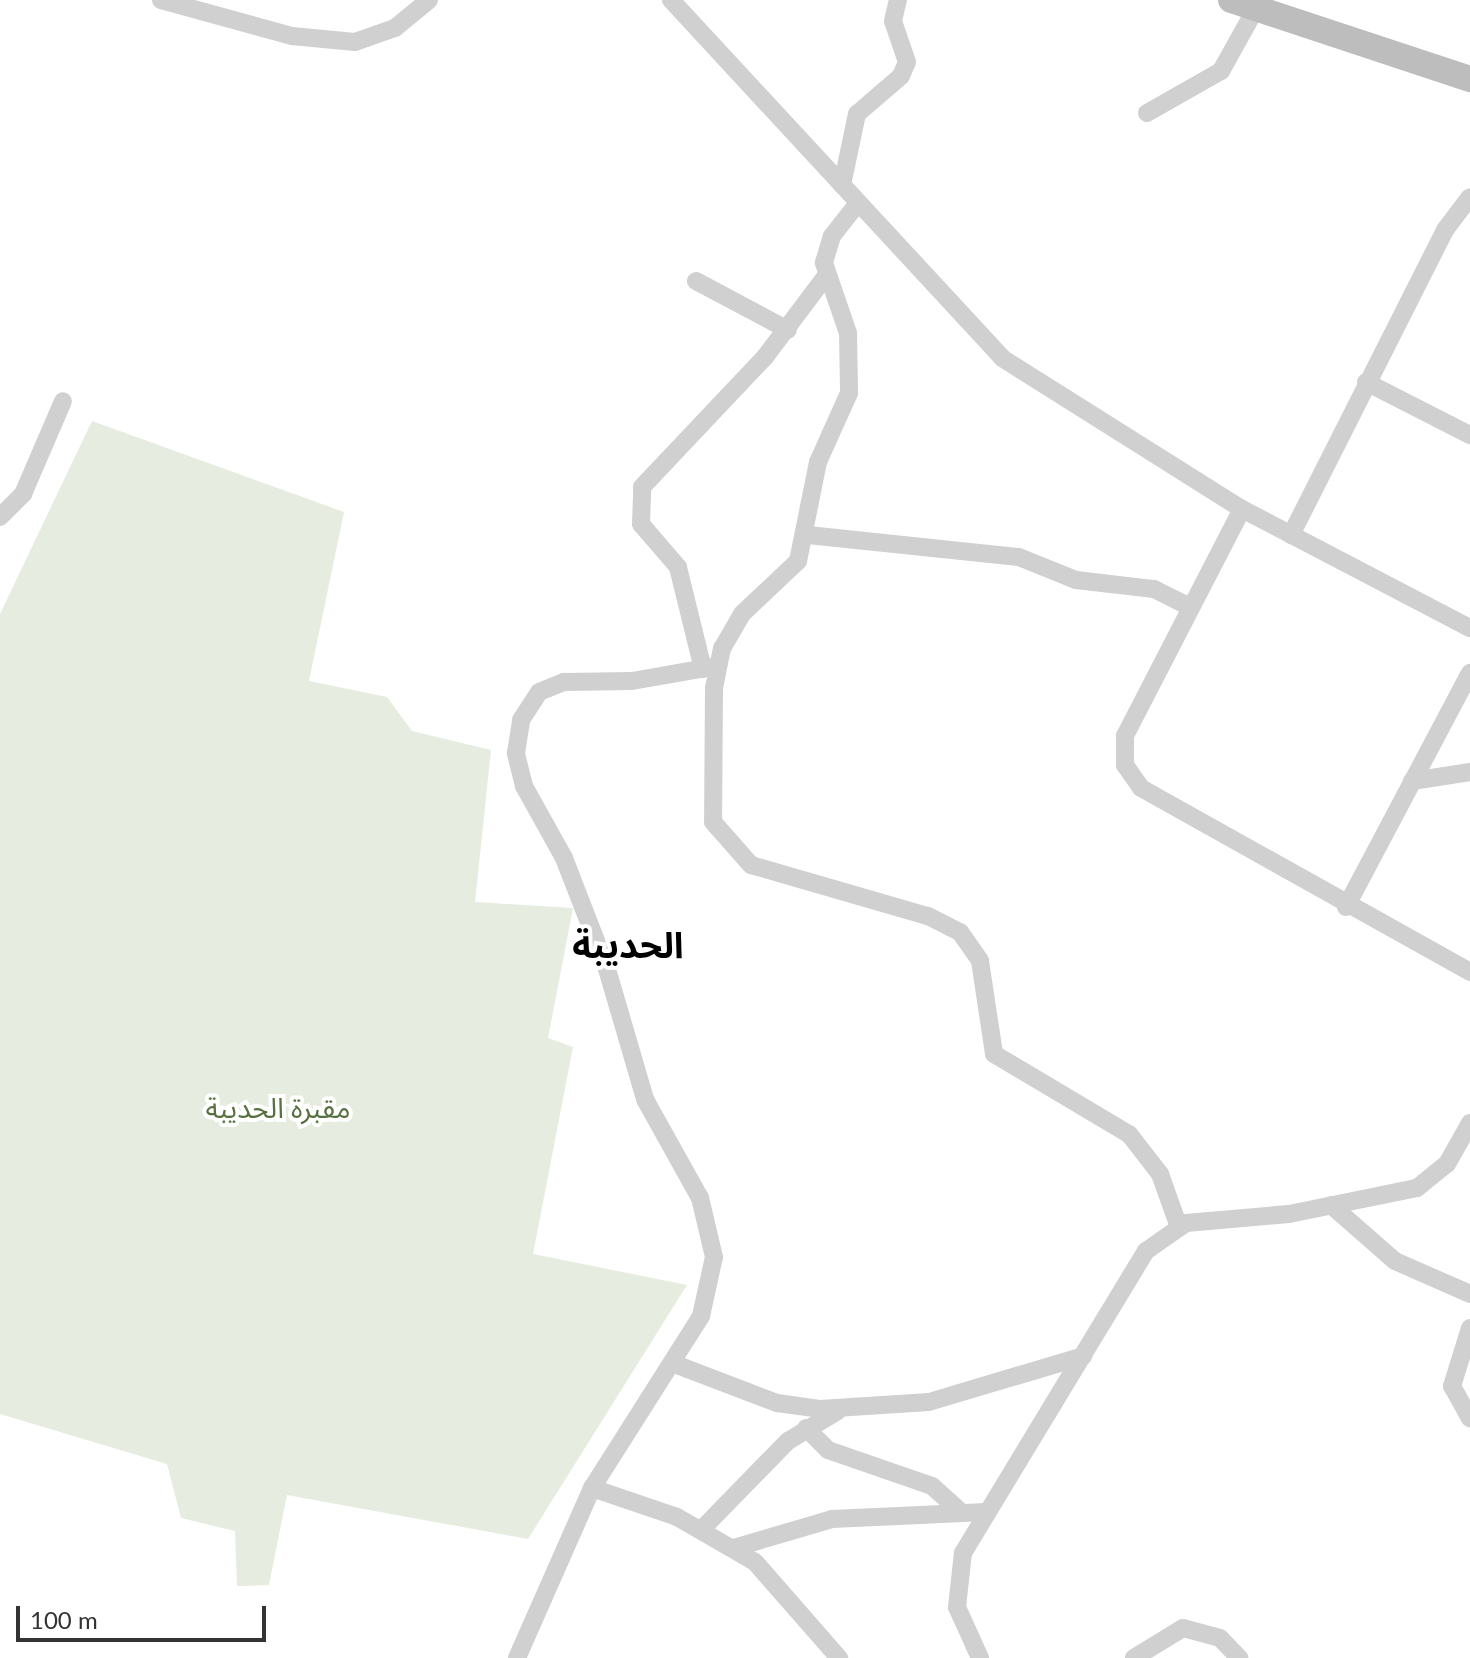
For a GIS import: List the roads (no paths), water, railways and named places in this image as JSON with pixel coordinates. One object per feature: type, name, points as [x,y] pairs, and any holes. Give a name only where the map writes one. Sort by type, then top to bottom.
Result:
[{"type":"main road","points":[[1243,5],[1470,79]]},
{"type":"street","points":[[161,0],[292,36],[355,42],[395,28],[429,0]]},
{"type":"street","points":[[671,0],[1002,358],[1242,509],[1470,628]]},
{"type":"street","points":[[842,185],[857,114],[907,62],[893,21],[898,0]]},
{"type":"street","points":[[1147,113],[1221,71],[1243,5]]},
{"type":"street","points":[[1291,535],[1366,382],[1470,197]]},
{"type":"street","points":[[858,203],[832,236],[825,277],[788,330],[663,460],[638,499],[641,524],[678,567],[710,667],[709,802],[722,839],[751,865],[928,916],[960,932],[980,961],[994,1054],[1011,1070],[1120,1125],[1160,1174],[1179,1227]]},
{"type":"street","points":[[710,667],[731,629],[798,561],[808,535],[814,475],[852,372],[848,333],[825,277]]},
{"type":"street","points":[[696,281],[788,330]]},
{"type":"street","points":[[1366,382],[1470,435]]},
{"type":"street","points":[[0,517],[23,494],[63,401]]},
{"type":"street","points":[[1242,509],[1125,736],[1131,777],[1346,907],[1470,972]]},
{"type":"street","points":[[808,535],[1019,557],[1076,580],[1154,589],[1190,607]]},
{"type":"street","points":[[517,1658],[592,1488],[672,1363],[710,1287],[710,1227],[645,1099],[607,969],[555,838],[524,786],[516,753],[521,720],[539,692],[564,682],[632,681],[710,667]]},
{"type":"street","points":[[1346,907],[1470,673]]},
{"type":"street","points":[[1412,781],[1470,772]]},
{"type":"street","points":[[980,1658],[965,1633],[956,1580],[986,1512],[1146,1251],[1179,1227],[1331,1205],[1417,1188],[1447,1164],[1470,1123]]},
{"type":"street","points":[[1331,1205],[1395,1261],[1470,1294]]},
{"type":"street","points":[[1470,1328],[1452,1386],[1470,1418]]},
{"type":"street","points":[[672,1363],[777,1403],[844,1408],[957,1396],[1083,1356]]},
{"type":"street","points":[[702,1529],[806,1428],[844,1408]]},
{"type":"street","points":[[806,1428],[828,1450],[932,1486],[962,1513]]},
{"type":"street","points":[[592,1488],[702,1529],[734,1548],[779,1586],[839,1658]]},
{"type":"street","points":[[734,1548],[832,1519],[986,1512]]},
{"type":"street","points":[[1134,1658],[1183,1628],[1220,1638],[1239,1658]]},
{"type":"district","name":"الحديبة","points":[[628,945]]},
{"type":"park label","name":"مقبرة الحديبة","points":[[278,1107]]}]
